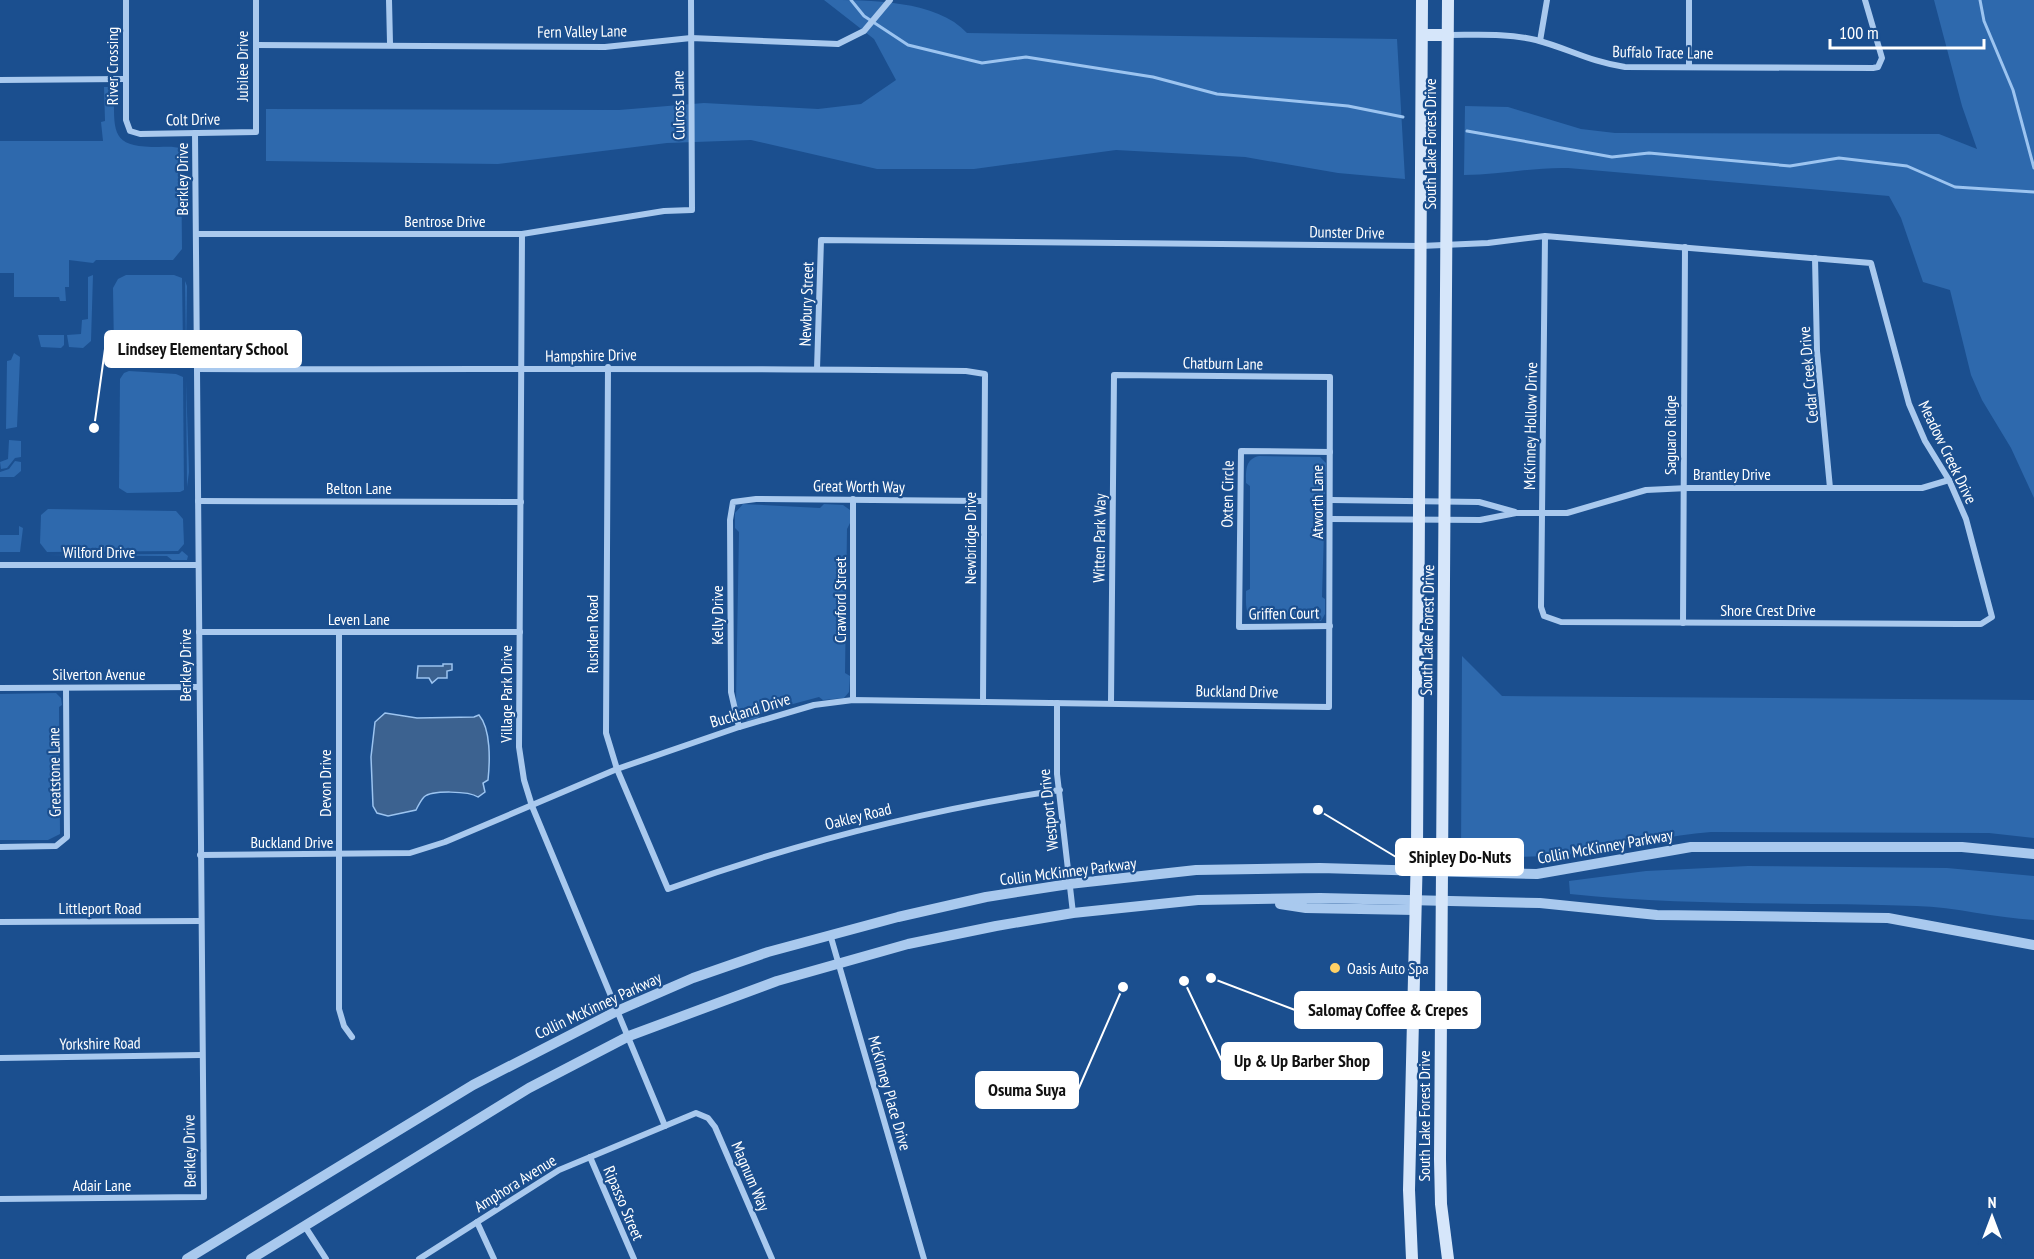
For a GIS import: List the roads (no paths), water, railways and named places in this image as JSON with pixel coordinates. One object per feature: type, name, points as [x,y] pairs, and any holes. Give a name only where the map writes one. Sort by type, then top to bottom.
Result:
[{"type":"main road","name":"South Lake Forest Drive","points":[[1412,1259],[1410,1155],[1420,500],[1422,0]]},
{"type":"main road","name":"South Lake Forest Drive","points":[[1448,0],[1440,1176],[1448,1259]]},
{"type":"main road","points":[[1422,35],[1448,35]]},
{"type":"street","name":"River Crossing","points":[[126,0],[126,120],[130,131]]},
{"type":"street","name":"Jubilee Drive","points":[[256,0],[256,132]]},
{"type":"street","points":[[389,0],[390,43]]},
{"type":"street","name":"Culross Lane","points":[[691,0],[692,210]]},
{"type":"street","name":"Fern Valley Lane","points":[[256,45],[390,43],[605,47],[691,38],[838,44],[864,31],[890,0]]},
{"type":"street","points":[[1540,41],[1547,0]]},
{"type":"street","points":[[1689,0],[1689,66]]},
{"type":"street","name":"Buffalo Trace Lane","points":[[1448,35],[1512,35],[1540,41],[1603,64],[1624,67],[1873,68],[1881,63],[1881,53],[1865,0]]},
{"type":"street","points":[[0,80],[125,79]]},
{"type":"street","name":"Colt Drive","points":[[130,131],[140,134],[256,132]]},
{"type":"street","name":"Berkley Drive","points":[[195,133],[204,1197]]},
{"type":"street","name":"Bentrose Drive","points":[[196,234],[522,234],[664,211],[692,210]]},
{"type":"street","name":"Village Park Drive","points":[[522,234],[519,747],[524,780],[531,806],[665,1126]]},
{"type":"street","name":"Dunster Drive","points":[[821,240],[1446,246],[1545,236],[1871,263]]},
{"type":"street","name":"McKinney Hollow Drive","points":[[1544,616],[1541,607],[1545,236]]},
{"type":"street","name":"Newbury Street","points":[[817,369],[821,240]]},
{"type":"street","name":"Saguaro Ridge","points":[[1683,623],[1685,248]]},
{"type":"street","name":"Cedar Creek Drive","points":[[1815,258],[1817,351],[1830,488]]},
{"type":"street","name":"Meadow Creek Drive","points":[[1871,263],[1909,404],[1925,441],[1949,480],[1966,519],[1992,617]]},
{"type":"street","name":"Hampshire Drive","points":[[197,369],[521,370],[608,367],[966,371],[985,374]]},
{"type":"street","name":"Rushden Road","points":[[608,367],[606,734],[617,769],[668,889]]},
{"type":"street","name":"Newbridge Drive","points":[[983,702],[985,374]]},
{"type":"street","name":"Chatburn Lane","points":[[1114,375],[1330,377]]},
{"type":"street","name":"Witten Park Way","points":[[1111,702],[1114,375]]},
{"type":"street","name":"Atworth Lane","points":[[1329,707],[1330,377]]},
{"type":"street","name":"Oxten Circle","points":[[1239,627],[1241,450],[1330,452]]},
{"type":"street","name":"Brantley Drive","points":[[1331,519],[1480,520],[1516,513],[1567,513],[1646,490],[1922,488],[1949,480]]},
{"type":"street","name":"Great Worth Way","points":[[734,502],[756,499],[984,501]]},
{"type":"street","name":"Crawford Street","points":[[853,499],[853,700]]},
{"type":"street","name":"Brantley Drive","points":[[1331,500],[1479,502],[1516,513]]},
{"type":"street","name":"Belton Lane","points":[[198,501],[521,502]]},
{"type":"street","name":"Kelly Drive","points":[[734,502],[730,520],[731,692],[739,727]]},
{"type":"street","name":"Wilford Drive","points":[[0,566],[198,565]]},
{"type":"street","name":"Shore Crest Drive","points":[[1544,616],[1561,622],[1981,624],[1992,617]]},
{"type":"street","name":"Griffen Court","points":[[1239,627],[1329,626]]},
{"type":"street","name":"Leven Lane","points":[[199,632],[520,632]]},
{"type":"street","name":"Devon Drive","points":[[339,633],[339,1009],[344,1026],[352,1037]]},
{"type":"street","name":"Silverton Avenue","points":[[0,688],[199,687]]},
{"type":"street","name":"Greatstone Lane","points":[[0,847],[52,847],[63,843],[68,830],[66,688]]},
{"type":"street","name":"Buckland Drive","points":[[200,855],[410,853],[445,842],[617,769],[739,727],[813,705],[853,700],[1329,707]]},
{"type":"street","name":"Westport Drive","points":[[1057,703],[1057,774],[1073,913]]},
{"type":"street","name":"Oakley Road","points":[[668,889],[743,862],[850,831],[965,806],[1060,790]]},
{"type":"street","name":"Collin McKinney Parkway","points":[[187,1259],[473,1085],[617,1011],[693,978],[830,934],[986,897],[1069,884],[1196,870],[1441,870],[1537,874],[1653,852],[1713,846],[1962,847],[2034,854]]},
{"type":"street","points":[[250,1259],[529,1088],[629,1036],[704,1006],[838,963],[985,928],[1073,913],[1198,900],[1250,899],[1415,905],[1441,901],[1570,905],[1657,915],[1888,918],[2034,945]]},
{"type":"street","name":"Littleport Road","points":[[0,922],[200,921]]},
{"type":"street","name":"McKinney Place Drive","points":[[830,934],[924,1259]]},
{"type":"street","name":"Yorkshire Road","points":[[0,1058],[201,1055]]},
{"type":"street","name":"Amphora Avenue","points":[[420,1259],[559,1170],[696,1113]]},
{"type":"street","name":"Magnum Way","points":[[696,1113],[708,1118],[715,1127],[772,1259]]},
{"type":"street","name":"Ripasso Street","points":[[590,1157],[634,1259]]},
{"type":"street","name":"Adair Lane","points":[[0,1199],[204,1197]]},
{"type":"street","points":[[477,1222],[494,1259]]},
{"type":"street","points":[[304,1225],[326,1259]]},
{"type":"waterway","points":[[851,0],[864,16],[908,45],[982,63],[1026,57],[1153,77],[1217,94],[1348,106],[1403,117]]},
{"type":"waterway","points":[[1980,0],[1984,21],[2013,90],[2034,168]]},
{"type":"waterway","points":[[1467,131],[1612,157],[1649,153],[1790,166],[1839,158],[1907,166],[1955,187],[2034,192]]},
{"type":"place","name":"Lindsey Elementary School","points":[[94,428]]},
{"type":"place","name":"Shipley Do-Nuts","points":[[1318,810]]},
{"type":"place","name":"Oasis Auto Spa","points":[[1335,968]]},
{"type":"place","name":"Salomay Coffee & Crepes","points":[[1211,978]]},
{"type":"place","name":"Up & Up Barber Shop","points":[[1184,981]]},
{"type":"place","name":"Osuma Suya","points":[[1123,987]]}]
